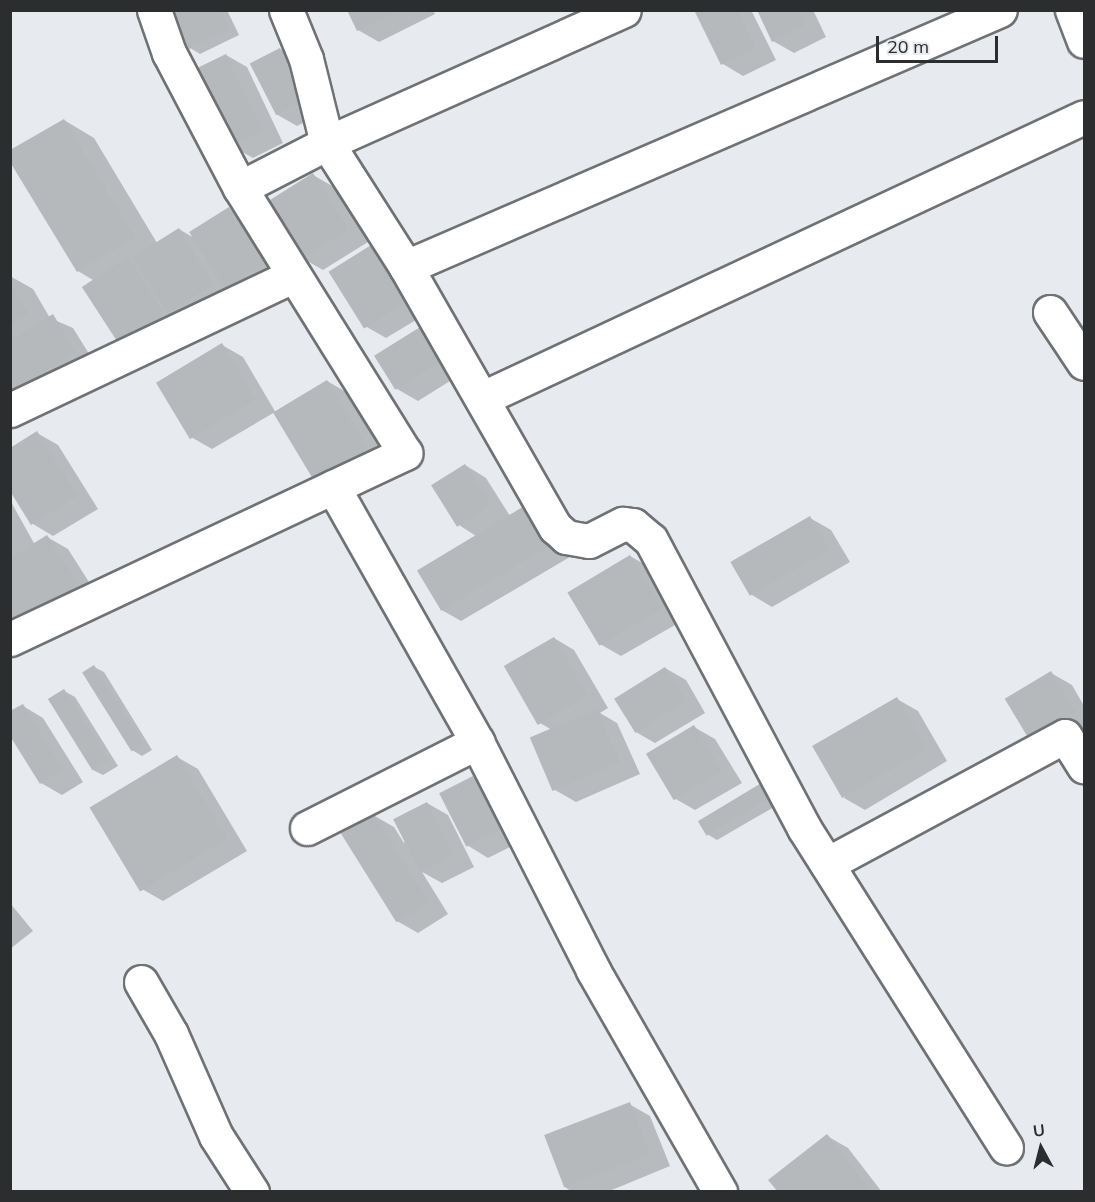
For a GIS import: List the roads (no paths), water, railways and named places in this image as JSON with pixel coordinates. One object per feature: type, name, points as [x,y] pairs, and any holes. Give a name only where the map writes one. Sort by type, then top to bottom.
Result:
[{"type":"street","points":[[10,639],[405,453],[240,188],[169,53],[154,10]]},
{"type":"street","points":[[286,10],[306,58],[327,143],[406,267],[555,527],[566,537],[589,541],[624,524],[633,525],[651,540],[827,864],[1006,1148]]},
{"type":"street","points":[[240,188],[327,143],[624,10]]},
{"type":"street","points":[[406,267],[1000,10]]},
{"type":"street","points":[[1072,10],[1084,41]]},
{"type":"street","points":[[483,398],[1084,117]]},
{"type":"street","points":[[10,410],[294,275]]},
{"type":"street","points":[[1050,312],[1084,363]]},
{"type":"street","points":[[333,487],[477,741],[593,970],[720,1191]]},
{"type":"street","points":[[827,864],[1065,736],[1084,766]]},
{"type":"street","points":[[307,828],[477,741]]},
{"type":"street","points":[[141,982],[171,1034],[216,1136],[252,1191]]}]
